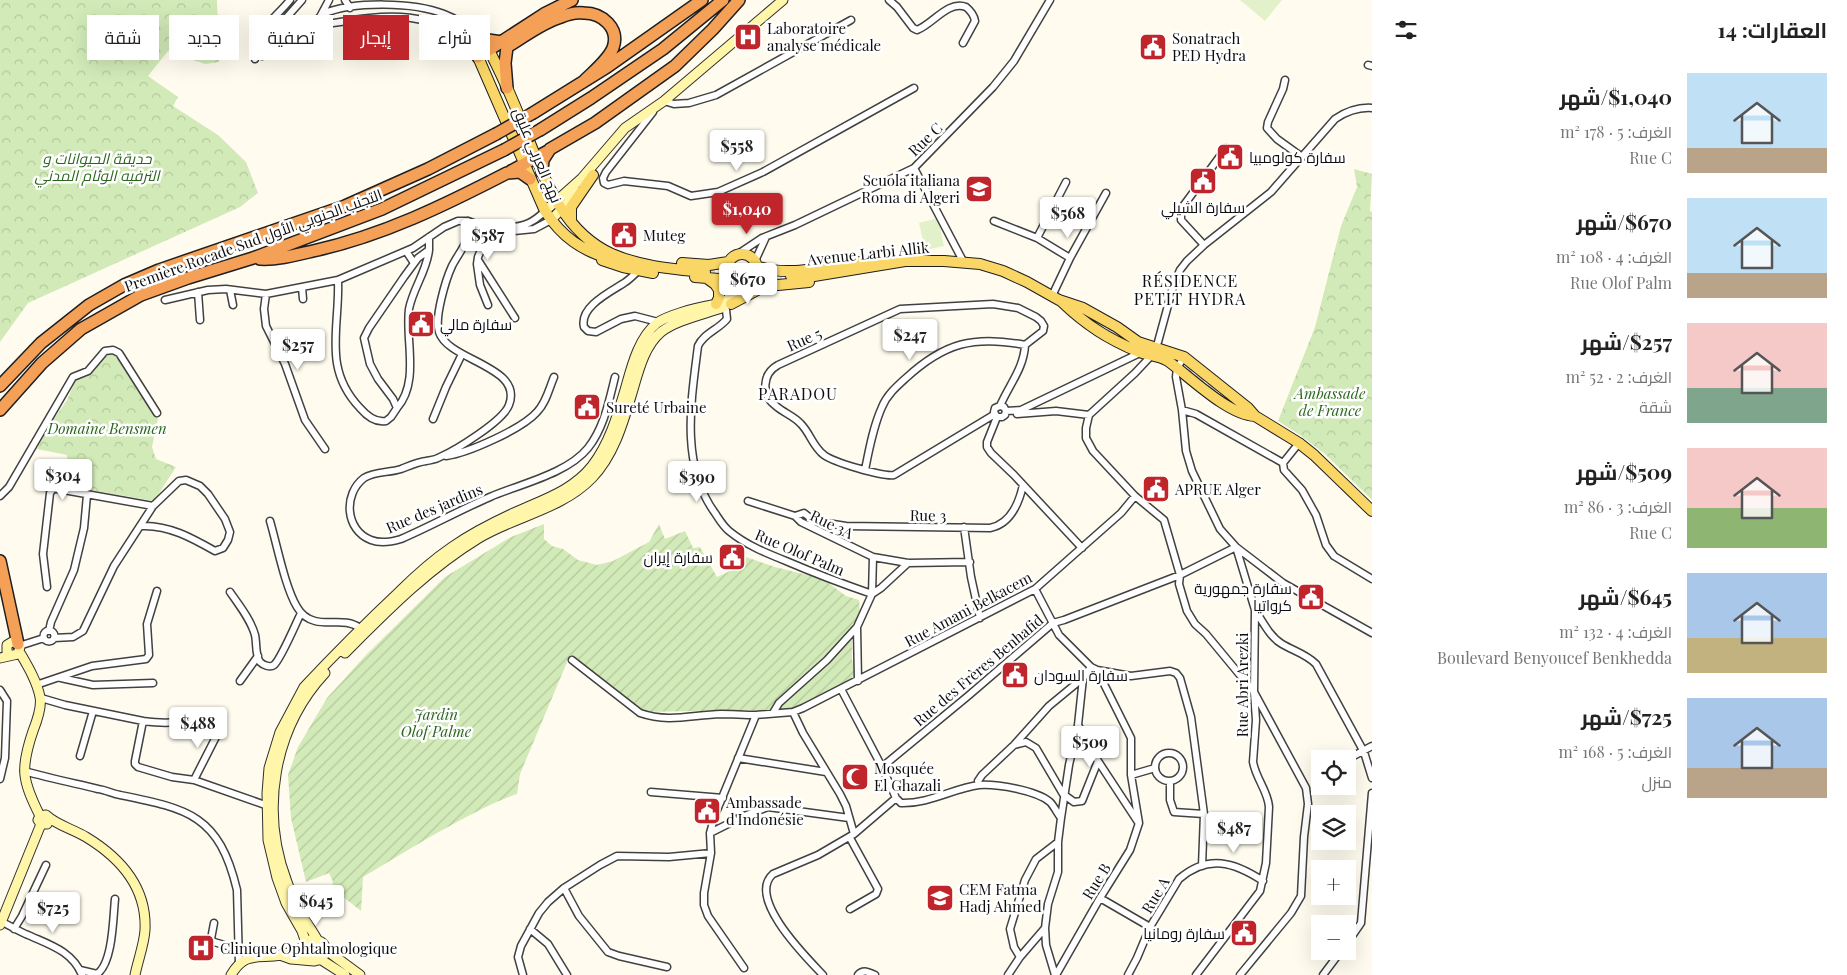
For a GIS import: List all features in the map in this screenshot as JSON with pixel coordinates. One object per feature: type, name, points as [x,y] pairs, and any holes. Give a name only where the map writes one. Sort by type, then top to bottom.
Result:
[{"type":"highway","points":[[505,45],[544,14],[572,0]]},
{"type":"highway","points":[[585,80],[644,42],[702,0]]},
{"type":"highway","name":"Première Rocade Sud التجنب الجنوبي الأول","points":[[3,406],[42,364],[81,329],[117,308],[141,295],[253,258],[382,209],[504,150],[591,98],[663,49],[723,0]]},
{"type":"highway","points":[[253,258],[270,259],[302,254],[370,236],[422,215],[524,164],[600,119],[675,66],[713,29],[739,0]]},
{"type":"highway","points":[[490,53],[561,17],[582,12],[595,15],[608,22],[615,41],[608,57],[585,80]]},
{"type":"highway","points":[[490,41],[505,45]]},
{"type":"highway","points":[[505,45],[507,88]]},
{"type":"highway","name":"Première Rocade Sud التجنب الجنوبي الأول","points":[[0,386],[41,343],[89,306],[124,285],[159,270],[345,206],[428,169],[496,134],[585,80]]},
{"type":"highway","points":[[542,172],[543,160],[550,150]]},
{"type":"highway","points":[[507,173],[520,172],[530,179]]},
{"type":"highway","points":[[0,417],[3,406]]},
{"type":"highway","points":[[0,561],[12,649]]},
{"type":"highway","points":[[0,600],[12,625],[12,649]]},
{"type":"main road","points":[[559,205],[626,128],[661,104],[783,0]]},
{"type":"main road","name":"نهج العربي عليق","points":[[486,60],[530,179],[548,215],[566,235],[591,248],[648,266],[732,280]]},
{"type":"main road","name":"نهج العربي عليق","points":[[488,60],[507,88],[542,172],[559,205],[591,248],[611,264],[638,270],[706,275]]},
{"type":"main road","points":[[548,215],[593,175],[635,122]]},
{"type":"main road","points":[[571,223],[571,207],[593,175]]},
{"type":"main road","name":"نهج العربي عليق","points":[[591,248],[673,262],[709,265],[728,262]]},
{"type":"main road","points":[[778,285],[750,282],[739,284],[732,280],[727,272],[728,262],[733,256],[738,254],[748,255],[756,263],[772,270],[792,270],[870,260],[905,262]]},
{"type":"main road","name":"Avenue Larbi Allik","points":[[791,276],[814,276],[905,262],[963,261],[1003,271],[1028,282],[1056,298],[1083,308],[1122,330],[1150,352],[1177,368],[1209,394],[1242,414],[1255,416],[1299,443],[1372,511]]},
{"type":"main road","points":[[345,975],[306,956],[302,931],[286,902],[277,878],[268,840],[266,793],[273,752],[280,732],[297,697],[304,687],[360,628],[417,575],[452,546],[509,515],[558,494],[582,478],[605,446],[636,356],[647,335],[658,322],[688,311],[724,305],[744,292],[756,274],[756,263]]},
{"type":"main road","points":[[317,940],[300,911],[287,883],[276,850],[273,831],[276,766],[285,737],[302,701],[310,690],[402,596],[439,565],[482,536],[564,499],[591,478],[609,455],[616,440],[641,365],[651,344],[665,329],[761,288],[839,278],[886,267],[892,263]]},
{"type":"main road","points":[[706,275],[719,290],[719,298],[724,305]]},
{"type":"main road","points":[[724,305],[729,298],[732,280]]},
{"type":"main road","name":"Avenue Larbi Allik","points":[[1056,298],[1088,326],[1115,341],[1150,352],[1184,358],[1251,410],[1255,416]]},
{"type":"main road","points":[[1115,341],[1122,330]]},
{"type":"main road","points":[[0,658],[12,649],[31,672],[41,698],[38,718],[27,751],[24,771],[26,787],[40,820]]},
{"type":"main road","points":[[1,922],[40,820],[46,814],[49,819],[72,829],[107,850],[121,864],[132,880],[142,902],[145,922],[145,932],[135,975]]},
{"type":"main road","points":[[231,975],[239,964],[247,959],[257,956],[280,955],[305,945],[310,940],[317,940],[323,943],[326,950],[360,975]]},
{"type":"main road","points":[[280,955],[291,960],[317,960],[324,955],[326,950]]},
{"type":"street","points":[[290,0],[257,39],[255,48],[259,57],[264,43],[302,0]]},
{"type":"street","points":[[321,15],[330,0]]},
{"type":"street","points":[[345,0],[350,8]]},
{"type":"street","points":[[889,0],[897,7],[913,28],[917,30],[925,27],[950,6],[958,4],[966,7],[974,15],[975,21],[963,43]]},
{"type":"street","name":"Rue C","points":[[738,254],[767,236],[914,168],[993,87],[1014,61],[1050,0]]},
{"type":"street","points":[[321,15],[372,5],[402,5],[436,11],[446,15]]},
{"type":"street","points":[[333,23],[380,16],[419,19]]},
{"type":"street","points":[[851,20],[716,95],[689,103],[661,104],[606,172],[603,178],[605,185],[624,181],[668,186],[691,196],[718,192],[763,172],[914,88]]},
{"type":"street","points":[[1285,80],[1267,128],[1277,139],[1302,157]]},
{"type":"street","points":[[1240,975],[1291,914],[1301,896],[1308,804],[1306,788],[1254,692],[1206,634],[1195,624],[1187,611],[1179,584],[1180,575],[1164,520],[1135,496],[1093,451],[1086,438],[1086,428],[1089,415],[1135,374],[1150,352],[1180,270],[1204,244],[1271,192],[1335,119],[1347,111],[1364,107],[1372,108]]},
{"type":"street","points":[[1204,244],[1181,220],[1181,209],[1226,148]]},
{"type":"street","points":[[914,168],[963,261]]},
{"type":"street","points":[[1037,238],[1066,182]]},
{"type":"street","points":[[1056,298],[1070,258],[1106,193]]},
{"type":"street","points":[[165,300],[211,290],[266,294],[338,280],[406,251],[452,222],[468,221],[483,226],[520,226],[548,215]]},
{"type":"street","name":"Rue des jardins","points":[[468,221],[470,234],[447,278],[438,323],[439,332],[443,340],[462,354],[488,367],[504,379],[510,394],[510,404],[503,415],[442,457],[370,475],[360,483],[352,492],[349,508],[352,520],[360,533],[376,542],[401,539],[475,504],[537,479],[573,461],[587,449],[600,429],[615,377]]},
{"type":"street","points":[[994,221],[1037,238],[1070,258]]},
{"type":"street","points":[[483,226],[484,243],[477,259],[480,285],[488,305]]},
{"type":"street","points":[[756,263],[767,236]]},
{"type":"street","points":[[338,280],[335,332],[336,368],[350,396],[357,405],[376,420],[386,421],[403,400],[408,382],[410,306],[426,265],[429,237]]},
{"type":"street","points":[[397,408],[370,364],[364,338],[368,328],[418,258],[428,250]]},
{"type":"street","points":[[406,251],[414,264]]},
{"type":"street","points":[[477,259],[514,318]]},
{"type":"street","points":[[638,270],[625,283],[601,297],[584,318],[584,327],[590,332],[596,332],[620,319],[635,316],[658,322]]},
{"type":"street","points":[[302,287],[303,299]]},
{"type":"street","points":[[230,290],[233,305]]},
{"type":"street","points":[[198,292],[200,320]]},
{"type":"street","points":[[266,294],[264,309],[266,326],[285,364],[305,420],[325,449]]},
{"type":"street","name":"Rue 5","points":[[996,415],[894,475],[880,475],[824,455],[800,423],[771,402],[767,396],[766,377],[772,368],[900,309],[914,307],[993,304],[1018,308],[1036,317],[1044,326],[1043,331],[1025,345]]},
{"type":"street","name":"Rue Olof Palm","points":[[724,305],[727,319],[718,328],[704,336],[698,346],[690,418],[694,464],[700,484],[711,508],[727,529],[747,544],[842,584],[872,594]]},
{"type":"street","points":[[865,470],[881,408],[887,397],[921,366],[957,345],[973,341],[990,340],[1025,345],[1023,362],[1018,374],[1008,387],[1000,406],[995,408],[996,415],[988,437],[987,447],[1082,548]]},
{"type":"street","points":[[0,496],[9,486],[73,377],[88,371],[105,351],[113,350],[119,353],[157,413]]},
{"type":"street","points":[[996,415],[1002,417],[1006,413],[1021,410],[1150,352]]},
{"type":"street","points":[[433,419],[462,354]]},
{"type":"street","points":[[1177,368],[1184,358]]},
{"type":"street","name":"Rue Abri Arezki","points":[[1177,368],[1176,383],[1182,410],[1186,451],[1192,471],[1220,529],[1236,547],[1255,610],[1254,692],[1256,720],[1253,762],[1254,769],[1268,799],[1269,808],[1263,881],[1255,900],[1196,975]]},
{"type":"street","points":[[442,457],[469,450],[515,428],[534,416],[544,403],[554,377]]},
{"type":"street","points":[[1000,406],[1005,408],[1006,413]]},
{"type":"street","points":[[1182,410],[1196,414],[1283,463]]},
{"type":"street","points":[[1006,413],[1056,411],[1089,415]]},
{"type":"street","points":[[1299,443],[1283,463],[1284,470],[1302,490],[1316,514],[1326,545],[1334,556],[1372,579]]},
{"type":"street","points":[[44,638],[48,642],[54,638],[73,637],[83,630],[114,566],[142,526],[153,506],[179,482],[186,480],[200,486],[208,494],[225,519],[230,532],[223,548],[215,551],[190,537],[165,528],[142,526]]},
{"type":"street","name":"Rue 3","points":[[812,523],[846,526],[990,528],[1002,524],[1010,516],[1020,500],[1023,485]]},
{"type":"street","points":[[47,586],[43,554],[50,493],[53,489],[153,506]]},
{"type":"street","points":[[44,638],[44,634],[49,631],[51,622],[74,570],[84,528],[87,495]]},
{"type":"street","name":"Rue Amani Belkacem","points":[[756,715],[793,712],[816,703],[1035,589],[1122,513],[1135,496]]},
{"type":"street","name":"Rue 3A","points":[[748,501],[795,516],[799,521],[812,523],[873,557],[908,563],[970,562]]},
{"type":"street","points":[[270,521],[286,579],[296,606],[301,613],[311,620],[322,623],[348,622],[360,628]]},
{"type":"street","points":[[964,528],[971,577],[980,618]]},
{"type":"street","points":[[1236,547],[1284,583],[1372,633]]},
{"type":"street","name":"Rue des Frères Benhafid","points":[[882,767],[1053,622],[1064,620],[1180,575],[1236,547]]},
{"type":"street","points":[[773,713],[779,703],[827,660],[857,627],[872,594],[873,557]]},
{"type":"street","points":[[872,594],[908,563]]},
{"type":"street","name":"Rue B","points":[[1035,589],[1059,635],[1094,669],[1131,738],[1131,775],[1139,823],[1130,850],[1056,975]]},
{"type":"street","points":[[36,685],[92,666],[146,659],[149,655],[146,624],[157,591]]},
{"type":"street","points":[[230,592],[251,625],[259,660],[269,666],[274,665],[301,613]]},
{"type":"street","points":[[1255,610],[1274,638],[1281,644],[1310,658],[1316,664],[1364,752],[1372,778]]},
{"type":"street","points":[[857,627],[858,681]]},
{"type":"street","points":[[49,631],[54,634],[54,638]]},
{"type":"street","points":[[12,649],[44,638]]},
{"type":"street","points":[[240,681],[258,656]]},
{"type":"street","points":[[572,660],[635,710],[646,715],[664,719],[720,714],[756,715],[715,815],[710,833],[711,853],[704,893],[704,905],[708,916],[744,968]]},
{"type":"street","points":[[979,786],[978,781],[982,775],[1014,745],[1049,706],[1094,669],[1131,676],[1170,671],[1176,673],[1180,678],[1187,700],[1204,814],[1202,866],[1216,862],[1233,865],[1247,870],[1263,881]]},
{"type":"street","points":[[60,678],[93,685],[153,683]]},
{"type":"street","points":[[1056,975],[1046,944],[1045,928],[1048,904],[1058,872],[1058,842],[1063,794],[1078,725],[1083,678]]},
{"type":"street","points":[[841,689],[896,798],[901,802],[914,802],[979,786],[1010,788],[1040,796],[1049,802],[1060,818]]},
{"type":"street","points":[[0,690],[7,702],[5,758],[0,779]]},
{"type":"street","points":[[41,698],[64,705],[164,724],[177,723],[203,713]]},
{"type":"street","points":[[80,756],[93,711]]},
{"type":"street","points":[[793,712],[840,794],[849,818],[852,836],[878,889],[876,894],[850,909]]},
{"type":"street","points":[[143,721],[135,764],[138,767],[155,773],[194,780],[268,806]]},
{"type":"street","points":[[1078,725],[1121,798],[1139,823]]},
{"type":"street","points":[[194,780],[220,726]]},
{"type":"street","points":[[1014,745],[1026,742],[1036,748],[1063,794],[1074,802],[1082,801],[1098,760]]},
{"type":"street","points":[[1356,756],[1372,746]]},
{"type":"street","points":[[1164,753],[1174,753],[1183,763],[1182,774],[1179,778],[1170,781],[1158,776],[1155,768],[1157,759],[1164,753]]},
{"type":"street","points":[[738,758],[826,772]]},
{"type":"street","points":[[1183,763],[1196,759]]},
{"type":"street","points":[[1131,775],[1155,768]]},
{"type":"street","points":[[24,771],[166,805],[187,812],[199,820],[218,840],[231,866],[237,890],[239,964]]},
{"type":"street","points":[[1170,781],[1170,795],[1174,812],[1204,814]]},
{"type":"street","points":[[651,792],[723,798]]},
{"type":"street","points":[[252,800],[266,793]]},
{"type":"street","points":[[1356,930],[1361,923],[1372,793]]},
{"type":"street","points":[[1121,798],[1127,800],[1135,796]]},
{"type":"street","points":[[823,975],[796,947],[784,931],[767,899],[766,884],[768,878],[773,874],[818,855],[852,836],[896,798]]},
{"type":"street","points":[[710,833],[744,816],[768,807],[849,818]]},
{"type":"street","points":[[1020,957],[1014,947],[1010,929],[1025,880],[1036,859],[1058,842]]},
{"type":"street","points":[[523,975],[518,957],[530,929],[543,907],[564,888],[617,856],[669,857],[711,853]]},
{"type":"street","points":[[14,929],[46,865]]},
{"type":"street","name":"Rue A","points":[[1128,975],[1150,927],[1179,879],[1202,866]]},
{"type":"street","points":[[564,888],[579,916],[608,952],[667,967]]},
{"type":"street","points":[[1100,898],[1150,927]]},
{"type":"street","points":[[1,922],[55,946],[75,961],[81,972],[97,974],[101,970],[111,946],[114,899]]},
{"type":"street","points":[[214,923],[211,939],[214,942],[238,949]]},
{"type":"street","points":[[1008,975],[1020,957],[1045,928]]},
{"type":"street","points":[[530,929],[548,944],[567,975]]},
{"type":"street","points":[[1324,975],[1334,960]]},
{"type":"street","points":[[858,975],[863,971],[867,971],[875,975]]},
{"type":"green space","name":"حديقة الحيوانات و الترفيه الوئام المدني","points":[[0,0],[217,0],[217,15],[169,15],[169,51],[148,76],[178,97],[173,106],[218,135],[246,162],[258,193],[240,207],[28,303],[0,342]]},
{"type":"green space","points":[[1240,0],[1282,0],[1265,21]]},
{"type":"green space","name":"حديقة الحيوانات و الترفيه الوئام المدني","points":[[194,60],[219,60],[219,62],[205,64]]},
{"type":"green space","name":"Ambassade de France","points":[[1354,169],[1372,174],[1370,211],[1372,212],[1372,500],[1325,454],[1278,421],[1315,327],[1341,226],[1357,187]]},
{"type":"green space","points":[[938,218],[944,246],[925,250],[919,223]]},
{"type":"green space","name":"Domaine Bensmen","points":[[108,354],[113,354],[122,363],[158,419],[152,447],[156,459],[176,467],[154,501],[68,486],[67,455],[37,449],[49,426],[67,400],[76,379],[86,377]]},
{"type":"green space","name":"Jardin Olof Palme","points":[[544,524],[544,539],[552,546],[563,549],[578,560],[597,565],[613,561],[649,542],[659,524],[665,539],[685,531],[693,548],[700,547],[717,577],[743,565],[746,557],[775,567],[823,579],[846,596],[859,600],[860,616],[852,625],[852,660],[857,678],[809,705],[794,709],[772,711],[642,712],[570,655],[520,774],[517,794],[464,818],[363,877],[361,911],[332,888],[333,882],[329,873],[306,882],[291,818],[288,775],[298,747],[327,698],[365,656],[445,577],[511,537]]},
{"type":"tunnel","points":[[705,272],[782,275]]},
{"type":"tunnel","points":[[1082,314],[1139,346]]},
{"type":"tunnel","points":[[1171,359],[1229,398]]},
{"type":"place","name":"Laboratoire analyse médicale","points":[[748,37]]},
{"type":"place","name":"Sonatrach PED Hydra","points":[[1153,47]]},
{"type":"place","name":"سفارة كولومبيا","points":[[1230,157]]},
{"type":"place","name":"سفارة الشيلي","points":[[1203,181]]},
{"type":"place","name":"Scuola italiana Roma di Algeri","points":[[979,189]]},
{"type":"place","name":"Muteg","points":[[624,235]]},
{"type":"place","name":"سفارة مالي","points":[[421,324]]},
{"type":"place","name":"Sureté Urbaine","points":[[587,407]]},
{"type":"place","name":"APRUE Alger","points":[[1156,489]]},
{"type":"place","name":"سفارة إيران","points":[[732,557]]},
{"type":"place","name":"سفارة جمهورية كرواتيا","points":[[1311,597]]},
{"type":"place","name":"سفارة السودان","points":[[1015,675]]},
{"type":"place","name":"Mosquée El Ghazali","points":[[855,777]]},
{"type":"place","name":"Ambassade d'Indonésie","points":[[707,811]]},
{"type":"place","name":"CEM Fatma Hadj Ahmed","points":[[940,898]]},
{"type":"place","name":"سفارة رومانيا","points":[[1244,933]]},
{"type":"place","name":"Clinique Ophtalmologique","points":[[201,948]]},
{"type":"district","name":"RÉSIDENCE PETIT HYDRA","points":[[1190,289]]},
{"type":"district","name":"PARADOU","points":[[798,393]]}]
